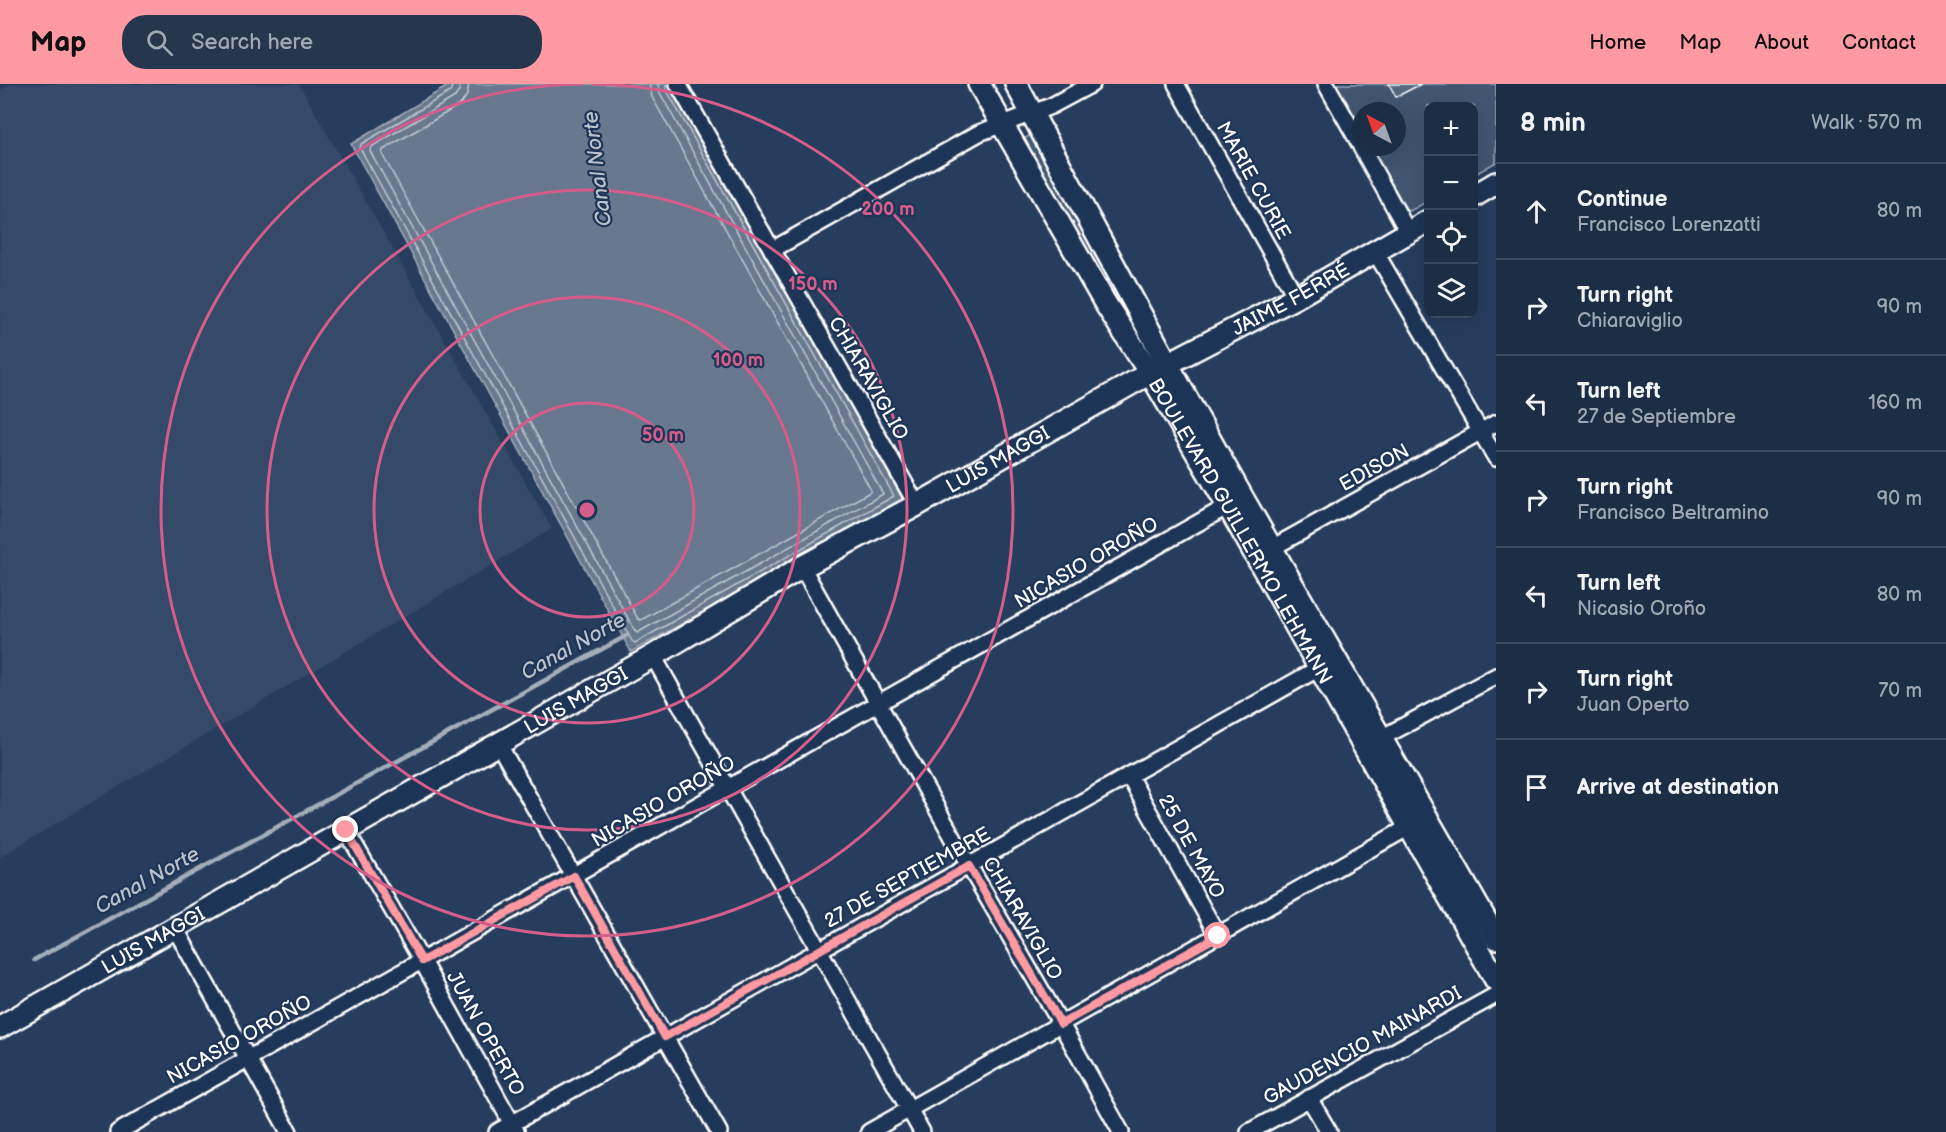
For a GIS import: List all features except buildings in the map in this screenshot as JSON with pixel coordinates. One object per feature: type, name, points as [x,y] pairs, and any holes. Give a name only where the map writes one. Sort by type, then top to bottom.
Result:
[{"type":"main road","name":"BOULEVARD GUILLERMO LEHMANN","points":[[979,84],[1105,303],[1159,369],[1272,548],[1328,663]]},
{"type":"main road","name":"BOULEVARD GUILLERMO LEHMANN","points":[[1016,84],[1228,506],[1328,663],[1373,743],[1494,928]]},
{"type":"main road","points":[[1478,193],[1496,183]]},
{"type":"main road","name":"JAIME FERRÉ","points":[[1159,369],[1376,253],[1424,223]]},
{"type":"main road","name":"LUIS MAGGI","points":[[0,1027],[499,745],[802,567],[1159,369]]},
{"type":"main road","name":"BOULEVARD GUILLERMO LEHMANN","points":[[1373,743],[1409,827],[1496,980]]},
{"type":"street","name":"CHIARAVIGLIO","points":[[678,84],[917,505]]},
{"type":"street","points":[[772,249],[979,133],[1033,114],[1092,84]]},
{"type":"street","name":"MARIE CURIE","points":[[1176,84],[1296,297]]},
{"type":"street","points":[[1326,84],[1352,131]]},
{"type":"street","points":[[1366,156],[1408,232]]},
{"type":"street","points":[[1376,253],[1496,458]]},
{"type":"street","name":"EDISON","points":[[1272,548],[1496,423]]},
{"type":"street","name":"NICASIO OROÑO","points":[[118,1132],[727,788],[879,705],[1228,506]]},
{"type":"street","name":"CHIARAVIGLIO","points":[[802,567],[1121,1132]]},
{"type":"street","points":[[653,656],[922,1132]]},
{"type":"street","name":"27 DE SEPTIEMBRE","points":[[497,1132],[514,1128],[665,1037],[1328,663]]},
{"type":"street","points":[[1373,743],[1496,676]]},
{"type":"street","points":[[499,745],[719,1132]]},
{"type":"street","name":"25 DE MAYO","points":[[1129,776],[1218,936]]},
{"type":"street","points":[[869,1132],[1409,827]]},
{"type":"street","name":"JUAN OPERTO","points":[[346,830],[422,961],[514,1128]]},
{"type":"street","points":[[175,928],[290,1132]]},
{"type":"street","name":"GAUDENCIO MAINARDI","points":[[1249,1132],[1496,995]]},
{"type":"street","points":[[1309,1098],[1329,1132]]},
{"type":"shaded area","points":[[11,84],[299,84],[552,529],[0,857],[0,90]]},
{"type":"shaded area","points":[[1336,84],[1496,84],[1496,162],[1478,173],[1478,102],[1424,102],[1424,203],[1408,212],[1376,156],[1406,156],[1406,102],[1352,102],[1352,113]]},
{"type":"shaded area","points":[[1032,134],[1151,345],[1142,350],[1024,139]]},
{"type":"water","points":[[451,84],[670,84],[903,500],[631,652],[351,144]]},
{"type":"waterway","name":"Canal Norte","points":[[34,960],[626,636]]},
{"type":"route","points":[[346,830],[422,961],[574,876],[665,1037],[969,866],[1061,1024],[1218,936]]}]
